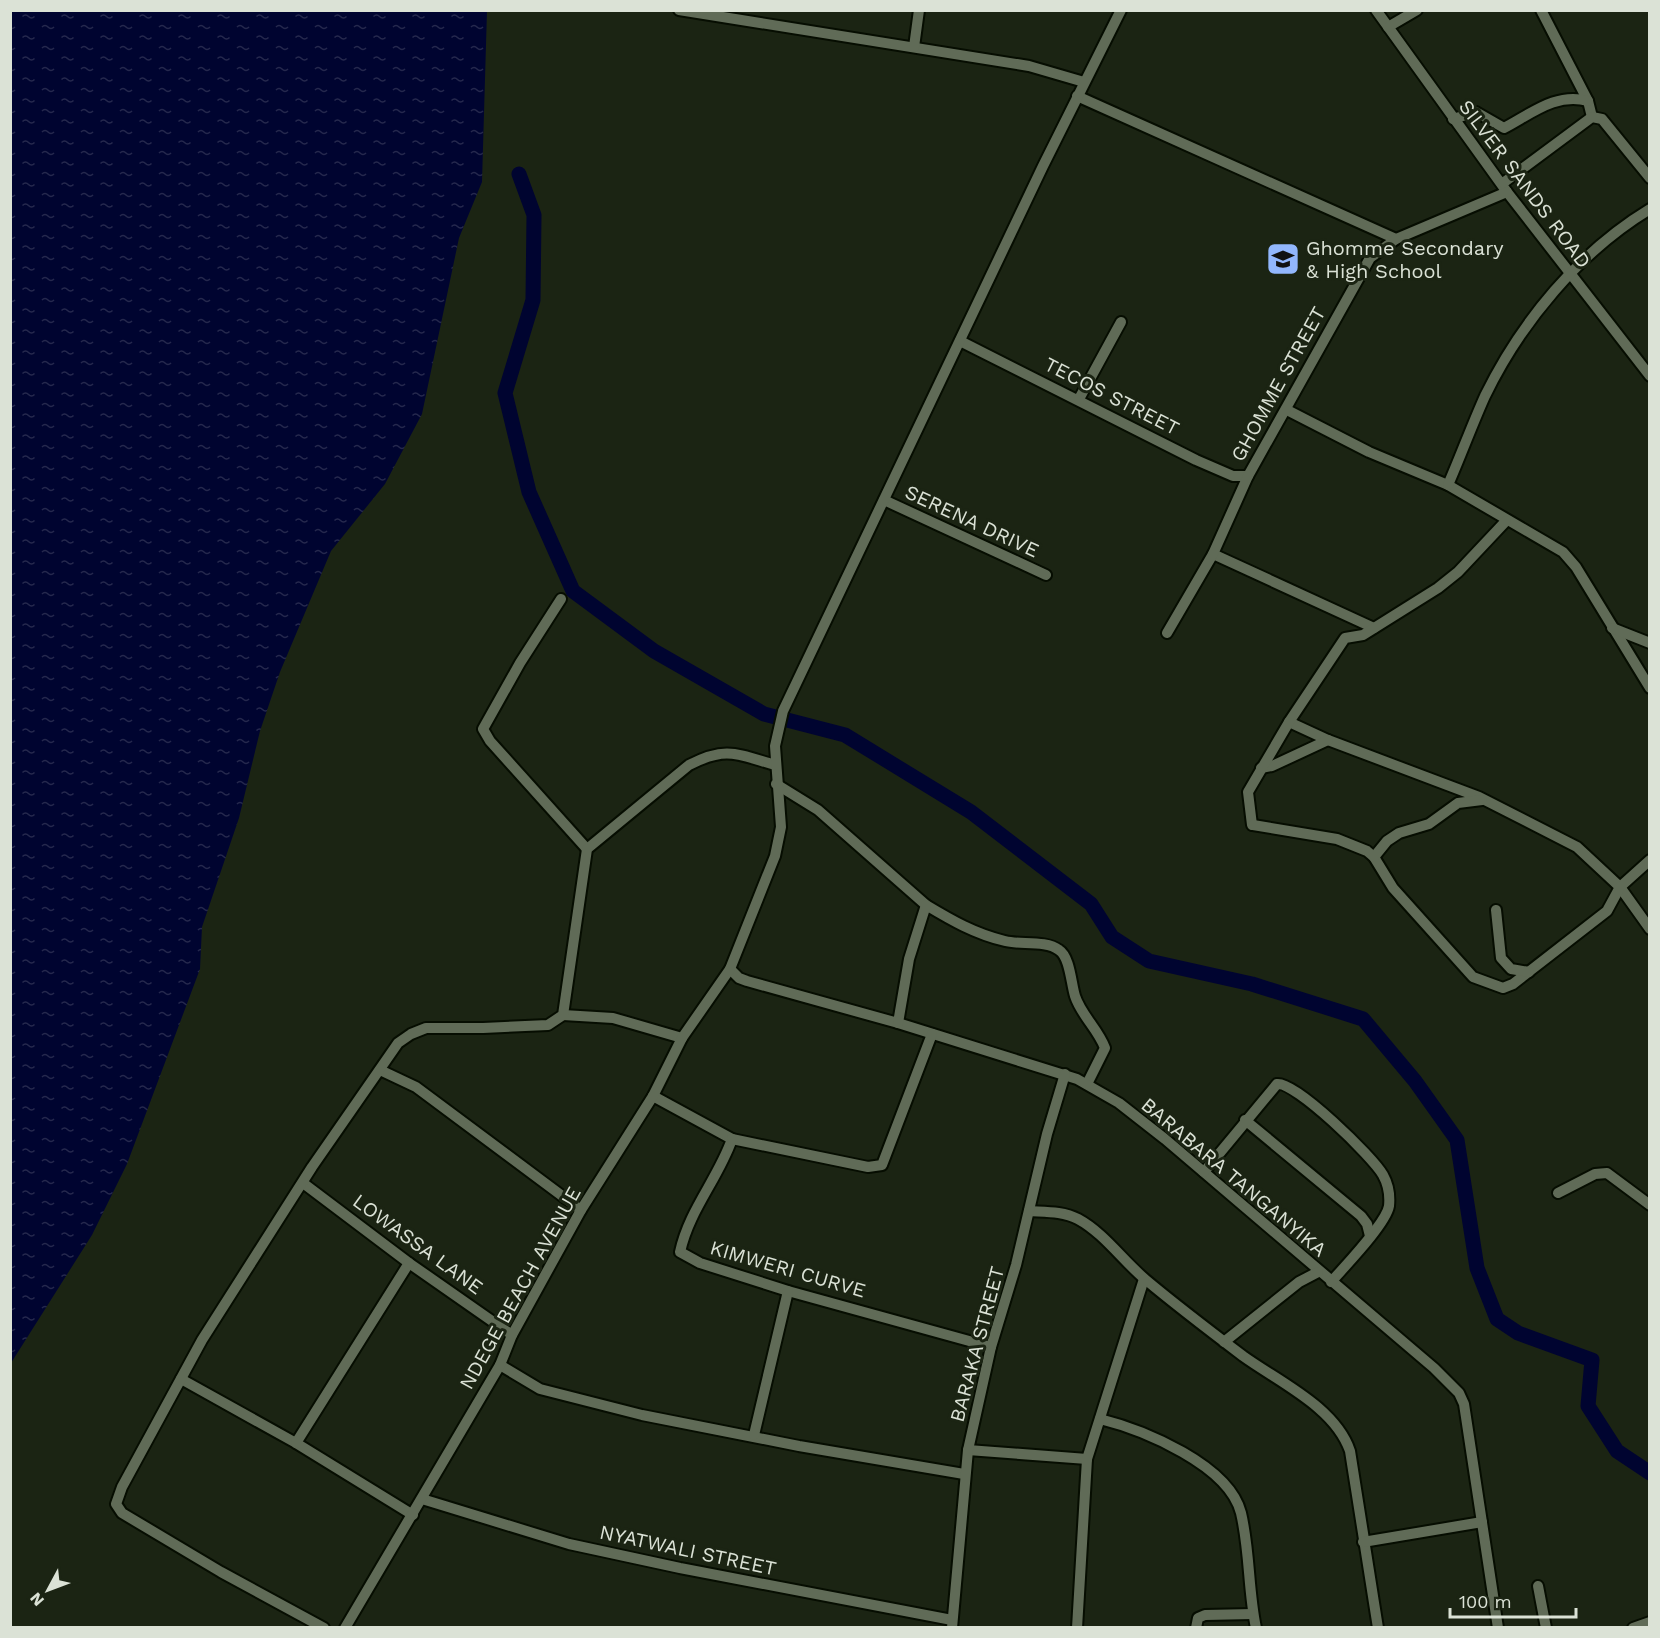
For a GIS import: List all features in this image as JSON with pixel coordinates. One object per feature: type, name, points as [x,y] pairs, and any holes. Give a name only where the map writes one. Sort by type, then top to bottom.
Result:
[{"type":"street","points":[[679,10],[708,12],[1029,66],[1084,82]]},
{"type":"street","points":[[914,47],[919,10]]},
{"type":"street","name":"NDEGE BEACH AVENUE","points":[[345,1628],[500,1365],[512,1335],[581,1210],[653,1096],[682,1038],[730,969],[775,856],[781,827],[782,807],[776,784],[775,746],[783,711],[1077,96],[1121,10]]},
{"type":"street","name":"SILVER SANDS ROAD","points":[[1376,10],[1453,119],[1650,376]]},
{"type":"street","points":[[1388,27],[1417,10]]},
{"type":"street","points":[[1541,10],[1588,100],[1592,117],[1602,119],[1650,178]]},
{"type":"street","points":[[1077,96],[1396,239]]},
{"type":"street","points":[[1453,119],[1476,112],[1504,128],[1554,101],[1574,97],[1588,100]]},
{"type":"street","name":"GHOMME STREET","points":[[1167,633],[1213,554],[1248,476],[1287,410],[1359,273],[1370,258],[1396,239],[1505,187],[1592,117]]},
{"type":"street","points":[[1448,485],[1485,396],[1512,348],[1569,273],[1614,234],[1650,209]]},
{"type":"street","points":[[1079,399],[1121,322]]},
{"type":"street","name":"TECOS STREET","points":[[960,340],[1196,460],[1233,476],[1248,476]]},
{"type":"street","points":[[1287,410],[1369,452],[1448,485],[1570,558],[1650,688]]},
{"type":"street","name":"SERENA DRIVE","points":[[884,500],[1046,575]]},
{"type":"street","points":[[1506,521],[1458,572],[1364,635],[1345,638],[1289,722],[1248,792],[1252,825],[1336,839],[1374,856],[1393,888],[1473,976],[1508,988],[1607,910],[1620,888],[1650,860]]},
{"type":"street","points":[[1213,554],[1374,628]]},
{"type":"street","points":[[561,599],[520,663],[483,729],[490,741],[586,849]]},
{"type":"street","points":[[1612,627],[1650,644]]},
{"type":"street","points":[[1289,722],[1328,740],[1485,800],[1577,847],[1620,888],[1650,929]]},
{"type":"street","points":[[1261,768],[1272,766],[1328,740]]},
{"type":"street","points":[[563,1016],[586,849],[689,765],[706,756],[717,752],[732,753],[775,765]]},
{"type":"street","points":[[776,784],[818,810],[926,905],[978,934],[1007,942],[1057,948],[1065,954],[1076,999],[1100,1035],[1105,1048],[1087,1083]]},
{"type":"street","points":[[1374,856],[1387,841],[1399,833],[1429,824],[1458,803],[1485,800]]},
{"type":"street","points":[[898,1023],[909,959],[926,905]]},
{"type":"street","points":[[1496,910],[1501,958],[1511,969],[1529,972]]},
{"type":"street","name":"BARABARA TANGANYIKA","points":[[730,969],[739,978],[747,981],[898,1023],[1065,1074],[1087,1083],[1119,1103],[1204,1172],[1318,1272],[1434,1368],[1459,1393],[1466,1412],[1498,1628]]},
{"type":"street","points":[[324,1628],[221,1572],[129,1518],[117,1508],[117,1500],[122,1487],[234,1288],[398,1043],[411,1034],[426,1028],[548,1024],[563,1016],[613,1018],[682,1038]]},
{"type":"street","points":[[653,1096],[732,1139],[868,1167],[882,1165],[932,1034]]},
{"type":"street","points":[[380,1070],[416,1087],[581,1210]]},
{"type":"street","name":"BARAKA STREET","points":[[952,1624],[968,1450],[991,1347],[1065,1074]]},
{"type":"street","points":[[1204,1172],[1272,1089],[1282,1083],[1292,1086],[1352,1139],[1383,1175],[1389,1194],[1386,1215],[1331,1282]]},
{"type":"street","points":[[1245,1120],[1361,1216],[1367,1224],[1370,1236]]},
{"type":"street","name":"KIMWERI CURVE","points":[[732,1139],[722,1167],[685,1230],[680,1252],[700,1263],[788,1291],[991,1347]]},
{"type":"street","points":[[1558,1193],[1595,1174],[1607,1173],[1648,1202]]},
{"type":"street","name":"LOWASSA LANE","points":[[303,1183],[409,1263],[512,1335]]},
{"type":"street","points":[[1029,1211],[1062,1213],[1088,1226],[1144,1279],[1224,1342],[1311,1403],[1346,1438],[1353,1467],[1362,1542],[1377,1628]]},
{"type":"street","points":[[296,1443],[409,1263]]},
{"type":"street","points":[[1224,1342],[1299,1282],[1318,1272]]},
{"type":"street","points":[[1077,1628],[1087,1459],[1144,1279]]},
{"type":"street","points":[[754,1436],[788,1291]]},
{"type":"street","points":[[500,1365],[520,1379],[564,1396],[600,1402],[642,1415],[799,1446],[964,1474]]},
{"type":"street","points":[[181,1379],[296,1443],[413,1515]]},
{"type":"street","points":[[1100,1419],[1146,1433],[1205,1468],[1222,1482],[1240,1511],[1256,1628]]},
{"type":"street","points":[[968,1450],[1087,1459]]},
{"type":"street","name":"NYATWALI STREET","points":[[422,1499],[569,1544],[952,1624]]},
{"type":"street","points":[[1362,1542],[1482,1522]]},
{"type":"street","points":[[1538,1586],[1546,1628]]},
{"type":"street","points":[[1196,1628],[1198,1618],[1205,1615],[1253,1614]]},
{"type":"street","points":[[1633,1628],[1650,1622]]},
{"type":"water","points":[[11,10],[487,11],[482,182],[459,238],[422,414],[385,484],[331,551],[280,672],[260,731],[239,818],[202,927],[200,969],[127,1164],[92,1235],[11,1363]]},
{"type":"waterway","points":[[519,174],[534,215],[533,300],[505,393],[529,492],[573,591],[654,651],[764,714],[845,735],[971,812],[1091,904],[1112,937],[1149,961],[1252,984],[1363,1019],[1415,1081],[1457,1140],[1477,1268],[1497,1319],[1518,1333],[1592,1360],[1588,1406],[1617,1451],[1650,1473]]},
{"type":"place","name":"Ghomme Secondary & High School","points":[[1283,259]]}]
